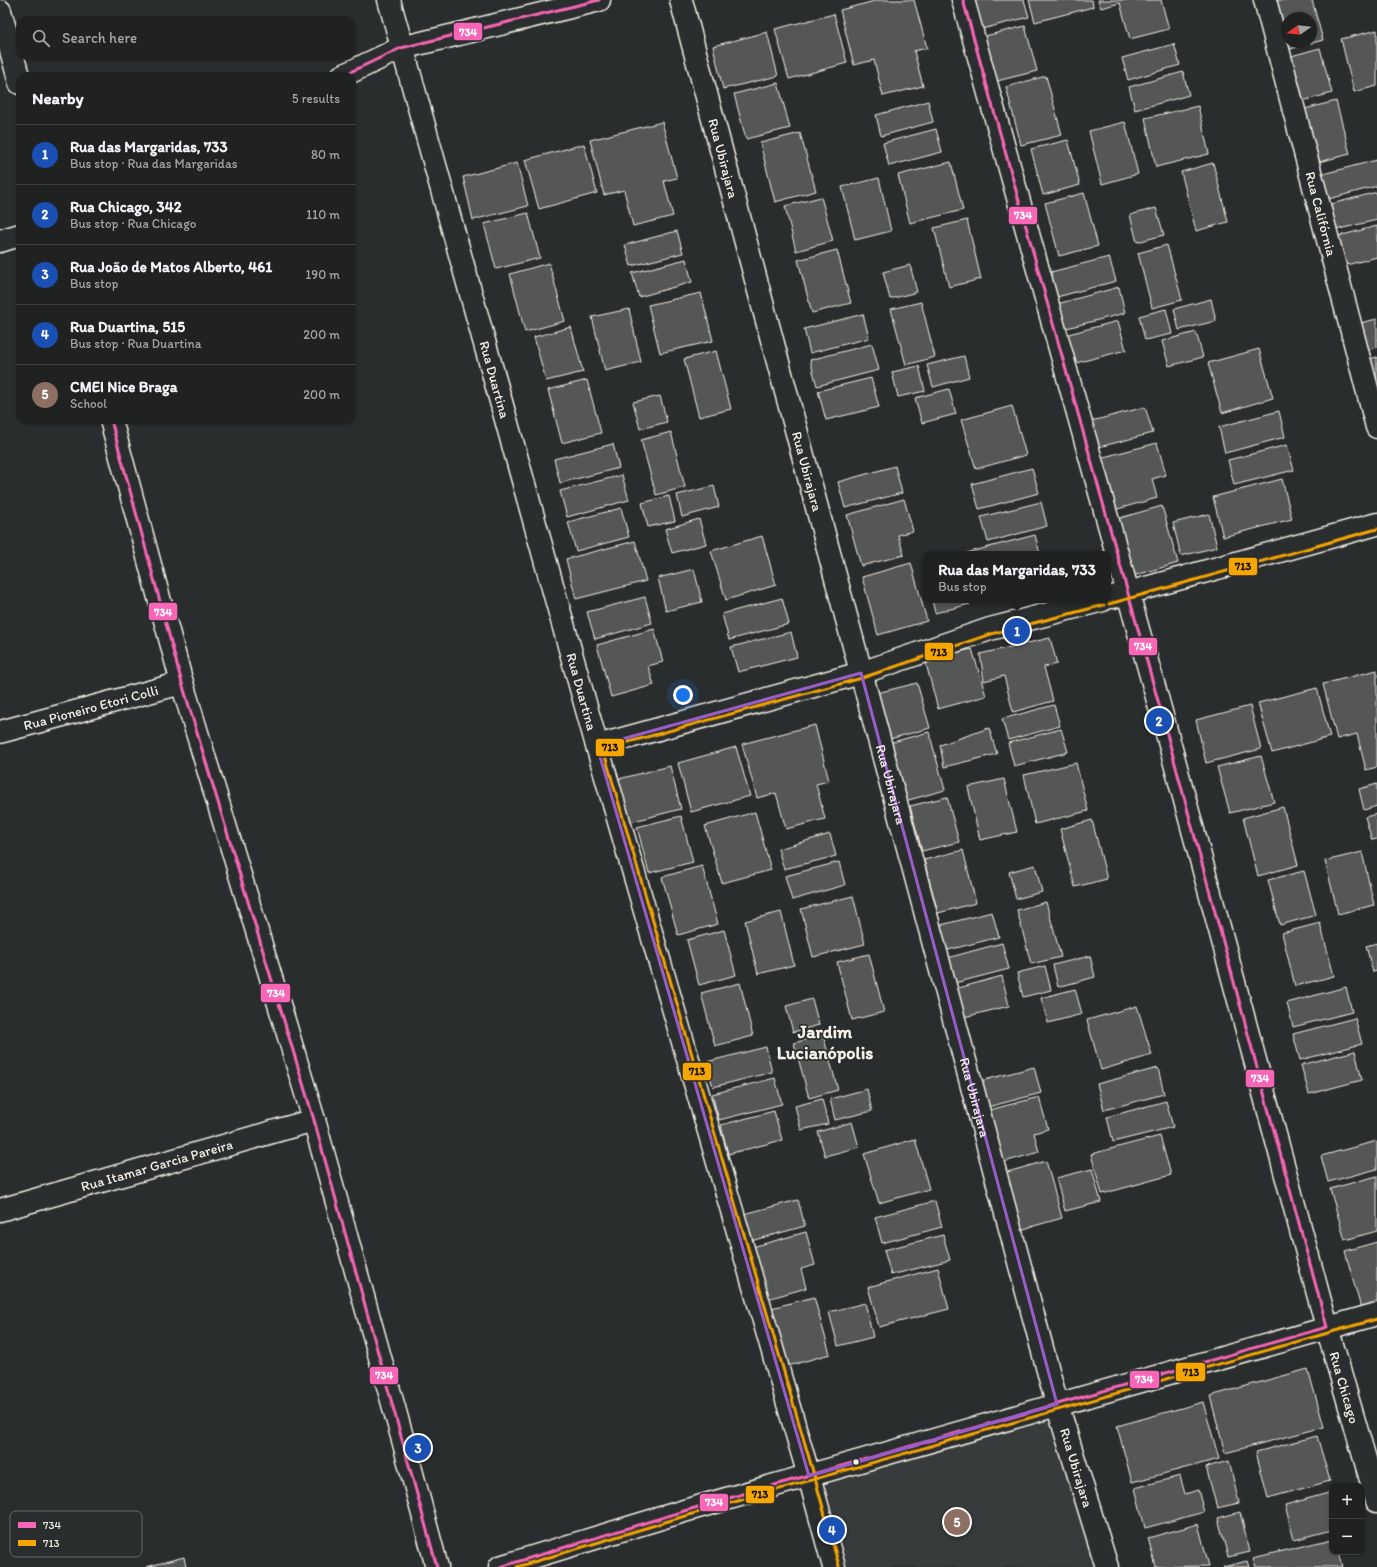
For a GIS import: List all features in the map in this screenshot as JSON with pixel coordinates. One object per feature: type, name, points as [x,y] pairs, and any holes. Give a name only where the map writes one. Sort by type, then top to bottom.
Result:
[{"type":"street","name":"Rua Duartina","points":[[389,0],[401,48],[597,746],[809,1476],[834,1567]]},
{"type":"street","points":[[350,72],[401,48],[598,0]]},
{"type":"street","name":"Rua Ubirajara","points":[[681,0],[1057,1404],[1107,1567]]},
{"type":"street","name":"Rua Chicago","points":[[963,0],[1106,551]]},
{"type":"street","name":"Rua Califórnia","points":[[1265,0],[1377,427]]},
{"type":"street","points":[[0,11],[17,72]]},
{"type":"street","points":[[0,241],[16,236]]},
{"type":"street","points":[[112,424],[182,683],[314,1120],[437,1567]]},
{"type":"street","points":[[1118,596],[1377,524]]},
{"type":"street","name":"Rua Chicago","points":[[1111,569],[1377,1501]]},
{"type":"street","points":[[597,746],[861,673],[990,629],[1091,603]]},
{"type":"street","name":"Rua Pioneiro Etori Colli","points":[[0,732],[182,683]]},
{"type":"street","name":"Rua Itamar Garcia Pareira","points":[[0,1210],[314,1120]]},
{"type":"street","points":[[500,1567],[684,1511],[1377,1314]]},
{"type":"highlighted area","points":[[861,673],[1057,1404],[809,1476],[597,746]]},
{"type":"shaded area","points":[[1057,1404],[1107,1567],[834,1567],[809,1476]]},
{"type":"building","points":[[879,0],[914,0],[927,48],[914,51],[923,86],[883,96],[874,60],[854,65],[840,10]]},
{"type":"building","points":[[966,0],[1024,0],[1029,17],[974,31]]},
{"type":"building","points":[[1029,0],[1092,0],[1093,7],[1035,22]]},
{"type":"building","points":[[1098,0],[1161,0],[1169,29],[1130,39],[1120,3],[1101,8]]},
{"type":"building","points":[[1269,0],[1312,0],[1315,12],[1281,12],[1281,44]]},
{"type":"building","points":[[834,14],[847,63],[789,79],[775,29]]},
{"type":"building","points":[[1317,18],[1323,40],[1317,42]]},
{"type":"building","points":[[1025,26],[1037,71],[993,82],[981,37]]},
{"type":"building","points":[[1377,30],[1377,86],[1354,92],[1341,39]]},
{"type":"building","points":[[767,32],[778,76],[723,89],[713,46]]},
{"type":"building","points":[[1174,44],[1180,65],[1128,80],[1122,58]]},
{"type":"building","points":[[1282,48],[1294,48],[1283,51]]},
{"type":"building","points":[[1320,48],[1332,93],[1295,103],[1284,58]]},
{"type":"building","points":[[1183,72],[1189,95],[1135,110],[1129,87]]},
{"type":"building","points":[[1046,76],[1062,135],[1021,145],[1006,87]]},
{"type":"building","points":[[778,83],[790,128],[746,139],[734,94]]},
{"type":"building","points":[[928,101],[933,122],[881,136],[876,115]]},
{"type":"building","points":[[1336,101],[1350,154],[1311,164],[1297,111]]},
{"type":"building","points":[[1198,106],[1209,154],[1156,167],[1145,118]]},
{"type":"building","points":[[662,122],[677,178],[664,181],[673,216],[633,226],[624,190],[604,195],[590,140]]},
{"type":"building","points":[[1125,122],[1138,174],[1102,184],[1089,131]]},
{"type":"building","points":[[936,129],[942,152],[889,166],[883,143]]},
{"type":"building","points":[[800,133],[816,191],[775,202],[760,143]]},
{"type":"building","points":[[1068,140],[1080,185],[1043,195],[1031,149]]},
{"type":"building","points":[[584,144],[597,193],[539,209],[525,160]]},
{"type":"building","points":[[1377,160],[1377,186],[1325,200],[1319,175]]},
{"type":"building","points":[[951,162],[963,210],[910,223],[898,175]]},
{"type":"building","points":[[517,163],[528,206],[473,220],[463,177]]},
{"type":"building","points":[[1213,163],[1228,222],[1196,231],[1181,172]]},
{"type":"building","points":[[879,178],[891,231],[855,240],[842,187]]},
{"type":"building","points":[[1377,192],[1377,220],[1331,231],[1324,206]]},
{"type":"building","points":[[1084,193],[1098,246],[1059,256],[1045,203]]},
{"type":"building","points":[[821,197],[833,241],[796,251],[785,206]]},
{"type":"building","points":[[1156,208],[1164,235],[1137,242],[1130,215]]},
{"type":"building","points":[[528,213],[540,258],[496,269],[484,224]]},
{"type":"building","points":[[967,220],[981,279],[949,287],[934,228]]},
{"type":"building","points":[[1377,226],[1377,257],[1339,267],[1331,238]]},
{"type":"building","points":[[677,231],[683,253],[631,266],[625,245]]},
{"type":"building","points":[[1167,245],[1182,300],[1152,308],[1138,253]]},
{"type":"building","points":[[837,250],[851,303],[812,313],[798,260]]},
{"type":"building","points":[[1109,257],[1116,281],[1057,297],[1051,272]]},
{"type":"building","points":[[686,259],[692,282],[639,297],[632,273]]},
{"type":"building","points":[[549,263],[565,321],[525,332],[510,274]]},
{"type":"building","points":[[910,265],[917,292],[890,299],[883,272]]},
{"type":"building","points":[[1119,287],[1125,313],[1063,329],[1057,304]]},
{"type":"building","points":[[701,293],[713,341],[660,353],[648,305]]},
{"type":"building","points":[[1211,299],[1216,321],[1179,330],[1174,309]]},
{"type":"building","points":[[921,302],[935,357],[906,365],[891,309]]},
{"type":"building","points":[[629,309],[641,362],[605,371],[592,317]]},
{"type":"building","points":[[1166,309],[1172,334],[1145,340],[1139,316]]},
{"type":"building","points":[[863,314],[869,338],[810,353],[804,329]]},
{"type":"building","points":[[1377,319],[1377,347],[1363,351],[1356,324]]},
{"type":"building","points":[[1118,321],[1126,350],[1072,364],[1065,335]]},
{"type":"building","points":[[571,327],[583,372],[546,381],[534,337]]},
{"type":"building","points":[[1196,332],[1203,357],[1169,366],[1162,341]]},
{"type":"building","points":[[872,344],[879,370],[817,386],[810,360]]},
{"type":"building","points":[[1259,349],[1273,398],[1222,413],[1208,363]]},
{"type":"building","points":[[716,351],[731,409],[699,417],[684,359]]},
{"type":"building","points":[[964,356],[969,377],[933,387],[927,365]]},
{"type":"building","points":[[1377,357],[1377,401],[1365,360]]},
{"type":"building","points":[[919,366],[925,391],[898,397],[892,372]]},
{"type":"building","points":[[871,378],[879,407],[826,420],[818,391]]},
{"type":"building","points":[[587,380],[601,433],[562,443],[548,390]]},
{"type":"building","points":[[949,389],[956,414],[922,423],[915,398]]},
{"type":"building","points":[[660,396],[667,422],[640,429],[633,402]]},
{"type":"building","points":[[1012,406],[1026,455],[976,469],[961,420]]},
{"type":"building","points":[[1145,407],[1153,433],[1095,448],[1088,422]]},
{"type":"building","points":[[1279,411],[1285,437],[1225,453],[1219,427]]},
{"type":"building","points":[[671,432],[685,487],[656,495],[641,440]]},
{"type":"building","points":[[1157,443],[1166,475],[1152,479],[1157,498],[1114,510],[1100,458]]},
{"type":"building","points":[[613,444],[619,468],[560,483],[554,459]]},
{"type":"building","points":[[1287,445],[1294,470],[1234,485],[1228,460]]},
{"type":"building","points":[[895,466],[902,493],[845,508],[838,482]]},
{"type":"building","points":[[1032,468],[1039,493],[979,509],[972,484]]},
{"type":"building","points":[[622,475],[629,500],[567,517],[560,491]]},
{"type":"building","points":[[1282,479],[1292,519],[1223,537],[1213,497]]},
{"type":"building","points":[[714,486],[719,507],[682,517],[677,495]]},
{"type":"building","points":[[669,496],[675,521],[648,527],[642,503]]},
{"type":"building","points":[[904,499],[913,531],[898,535],[904,555],[861,566],[847,515]]},
{"type":"building","points":[[1041,502],[1047,526],[988,542],[981,517]]},
{"type":"building","points":[[1162,506],[1178,563],[1129,577],[1113,520]]},
{"type":"building","points":[[621,508],[629,537],[576,551],[568,522]]},
{"type":"building","points":[[1209,514],[1217,547],[1181,556],[1173,523]]},
{"type":"building","points":[[699,519],[706,544],[672,553],[665,529]]},
{"type":"building","points":[[1035,535],[1039,551],[974,551]]},
{"type":"building","points":[[762,536],[776,585],[726,600],[711,551]]},
{"type":"building","points":[[635,541],[646,581],[576,599],[566,559]]},
{"type":"building","points":[[911,563],[927,621],[878,635],[862,577]]},
{"type":"building","points":[[694,569],[702,602],[666,611],[658,578]]},
{"type":"building","points":[[645,597],[652,623],[595,639],[587,612]]},
{"type":"building","points":[[782,598],[789,624],[729,640],[722,614]]},
{"type":"building","points":[[933,603],[970,603],[970,604],[935,613]]},
{"type":"building","points":[[654,629],[663,662],[648,666],[654,685],[611,697],[597,645]]},
{"type":"building","points":[[791,632],[797,657],[738,672],[731,647]]},
{"type":"building","points":[[1050,638],[1057,664],[1044,667],[1053,701],[1013,712],[1004,676],[984,681],[980,654]]},
{"type":"building","points":[[972,649],[986,696],[938,709],[925,660]]},
{"type":"building","points":[[1377,670],[1377,767],[1366,770],[1357,734],[1337,739],[1323,684]]},
{"type":"building","points":[[917,683],[930,728],[886,740],[873,694]]},
{"type":"building","points":[[1317,688],[1330,737],[1272,753],[1258,703]]},
{"type":"building","points":[[1054,705],[1060,726],[1008,740],[1002,719]]},
{"type":"building","points":[[1250,706],[1261,749],[1206,763],[1196,720]]},
{"type":"building","points":[[815,725],[829,781],[816,784],[825,819],[786,829],[776,793],[757,798],[742,744]]},
{"type":"building","points":[[989,728],[997,754],[944,767],[940,745]]},
{"type":"building","points":[[1061,729],[1068,752],[1014,766],[1008,743]]},
{"type":"building","points":[[929,732],[945,790],[905,801],[889,743]]},
{"type":"building","points":[[736,747],[750,796],[691,812],[678,763]]},
{"type":"building","points":[[1261,756],[1274,802],[1230,813],[1217,767]]},
{"type":"building","points":[[1076,763],[1088,811],[1035,824],[1024,775]]},
{"type":"building","points":[[670,766],[681,809],[626,823],[615,780]]},
{"type":"building","points":[[1004,779],[1017,832],[980,840],[968,787]]},
{"type":"building","points":[[1377,784],[1377,806],[1364,810],[1359,789]]},
{"type":"building","points":[[947,797],[959,842],[922,851],[910,806]]},
{"type":"building","points":[[1283,807],[1298,865],[1258,876],[1243,818]]},
{"type":"building","points":[[755,812],[771,870],[722,883],[705,826]]},
{"type":"building","points":[[1377,814],[1377,839],[1372,840],[1365,817]]},
{"type":"building","points":[[681,816],[693,862],[649,873],[637,827]]},
{"type":"building","points":[[1092,820],[1107,879],[1075,887],[1060,829]]},
{"type":"building","points":[[830,834],[836,856],[784,869],[778,849]]},
{"type":"building","points":[[963,850],[976,903],[938,913],[924,860]]},
{"type":"building","points":[[1362,852],[1374,905],[1338,914],[1325,861]]},
{"type":"building","points":[[839,862],[845,885],[792,900],[785,876]]},
{"type":"building","points":[[1035,865],[1042,892],[1016,899],[1009,872]]},
{"type":"building","points":[[702,866],[718,924],[678,935],[662,877]]},
{"type":"building","points":[[1304,871],[1316,915],[1280,925],[1268,880]]},
{"type":"building","points":[[853,896],[865,944],[813,957],[801,909]]},
{"type":"building","points":[[1046,902],[1061,957],[1031,964],[1017,910]]},
{"type":"building","points":[[781,912],[794,965],[758,974],[745,921]]},
{"type":"building","points":[[992,912],[999,937],[940,952],[933,927]]},
{"type":"building","points":[[1320,923],[1334,976],[1295,986],[1282,933]]},
{"type":"building","points":[[724,930],[736,975],[699,985],[687,940]]},
{"type":"building","points":[[1002,943],[1009,969],[947,985],[940,960]]},
{"type":"building","points":[[1377,943],[1377,971],[1373,972],[1366,946]]},
{"type":"building","points":[[869,954],[884,1012],[852,1020],[837,962]]},
{"type":"building","points":[[1090,956],[1095,977],[1058,987],[1053,965]]},
{"type":"building","points":[[1045,966],[1051,990],[1023,997],[1017,973]]},
{"type":"building","points":[[1002,976],[1009,1006],[956,1019],[948,991]]},
{"type":"building","points":[[740,983],[753,1036],[715,1046],[701,993]]},
{"type":"building","points":[[1346,987],[1352,1012],[1293,1027],[1287,1003]]},
{"type":"building","points":[[1075,989],[1082,1014],[1048,1023],[1041,998]]},
{"type":"building","points":[[812,999],[819,1025],[793,1032],[786,1006]]},
{"type":"building","points":[[1137,1006],[1152,1055],[1101,1070],[1087,1020]]},
{"type":"building","points":[[1355,1018],[1362,1044],[1300,1060],[1293,1034]]},
{"type":"building","points":[[823,1035],[838,1090],[809,1098],[794,1043]]},
{"type":"building","points":[[766,1047],[772,1072],[713,1087],[706,1062]]},
{"type":"building","points":[[1355,1051],[1362,1080],[1309,1094],[1301,1065]]},
{"type":"building","points":[[1034,1067],[1041,1093],[984,1108],[977,1082]]},
{"type":"building","points":[[1158,1068],[1164,1094],[1104,1110],[1097,1084]]},
{"type":"building","points":[[775,1078],[782,1104],[719,1120],[712,1094]]},
{"type":"building","points":[[867,1089],[872,1111],[835,1120],[830,1099]]},
{"type":"building","points":[[1039,1097],[1048,1129],[1034,1133],[1039,1152],[997,1164],[982,1112]]},
{"type":"building","points":[[822,1099],[828,1124],[801,1130],[795,1106]]},
{"type":"building","points":[[1166,1101],[1173,1127],[1113,1142],[1107,1117]]},
{"type":"building","points":[[774,1111],[782,1140],[728,1154],[721,1125]]},
{"type":"building","points":[[852,1122],[859,1147],[825,1156],[818,1132]]},
{"type":"building","points":[[1160,1136],[1171,1175],[1102,1194],[1091,1154]]},
{"type":"building","points":[[915,1139],[929,1189],[879,1203],[864,1154]]},
{"type":"building","points":[[1377,1141],[1377,1169],[1328,1182],[1321,1156]]},
{"type":"building","points":[[1046,1161],[1062,1218],[1013,1232],[997,1175]]},
{"type":"building","points":[[1092,1169],[1101,1202],[1065,1211],[1056,1178]]},
{"type":"building","points":[[1377,1176],[1377,1231],[1345,1240],[1330,1189]]},
{"type":"building","points":[[798,1200],[805,1226],[747,1242],[740,1215]]},
{"type":"building","points":[[935,1201],[942,1227],[882,1243],[875,1217]]},
{"type":"building","points":[[806,1232],[815,1265],[801,1269],[806,1288],[764,1300],[749,1248]]},
{"type":"building","points":[[943,1235],[950,1260],[891,1275],[884,1250]]},
{"type":"building","points":[[1377,1242],[1377,1304],[1361,1308],[1345,1251]]},
{"type":"building","points":[[938,1268],[949,1309],[879,1327],[868,1287]]},
{"type":"building","points":[[814,1297],[830,1354],[781,1368],[764,1310]]},
{"type":"building","points":[[865,1303],[873,1337],[838,1346],[829,1312]]},
{"type":"building","points":[[1308,1369],[1324,1427],[1225,1453],[1210,1396]]},
{"type":"building","points":[[1203,1402],[1219,1459],[1132,1482],[1117,1426]]},
{"type":"building","points":[[1317,1436],[1330,1481],[1268,1498],[1256,1452]]},
{"type":"building","points":[[1229,1461],[1239,1503],[1217,1508],[1206,1467]]},
{"type":"building","points":[[1180,1476],[1185,1494],[1198,1490],[1204,1512],[1145,1528],[1135,1488]]},
{"type":"building","points":[[1329,1493],[1329,1531],[1294,1540],[1285,1505]]},
{"type":"building","points":[[1240,1512],[1250,1552],[1228,1557],[1218,1518]]},
{"type":"building","points":[[1198,1524],[1209,1566],[1156,1567],[1148,1538]]},
{"type":"building","points":[[1329,1540],[1329,1555],[1339,1555],[1342,1567],[1256,1567],[1253,1558]]},
{"type":"building","points":[[184,1557],[186,1567],[146,1567]]},
{"type":"building","points":[[1247,1561],[1249,1567],[1223,1567]]},
{"type":"transit line","name":"734","points":[[350,72],[401,48],[599,0]]},
{"type":"transit line","name":"734","points":[[500,1567],[684,1511],[1327,1327],[1163,719],[963,0]]},
{"type":"transit line","name":"734","points":[[112,424],[182,683],[314,1120],[437,1567]]},
{"type":"transit line","name":"713","points":[[1109,604],[1377,529]]},
{"type":"transit line","name":"713","points":[[839,1566],[814,1475],[603,749],[862,678],[991,634],[1104,605]]},
{"type":"transit line","name":"713","points":[[517,1567],[685,1516],[1377,1319]]},
{"type":"place","name":"Rua das Margaridas, 733","points":[[1017,631]]},
{"type":"place","name":"Rua Chicago, 342","points":[[1159,721]]},
{"type":"place","name":"Rua João de Matos Alberto, 461","points":[[418,1448]]},
{"type":"place","name":"CMEI Nice Braga","points":[[957,1522]]},
{"type":"place","name":"Rua Duartina, 515","points":[[832,1530]]},
{"type":"district","name":"Jardim Lucianópolis","points":[[825,1042]]}]
